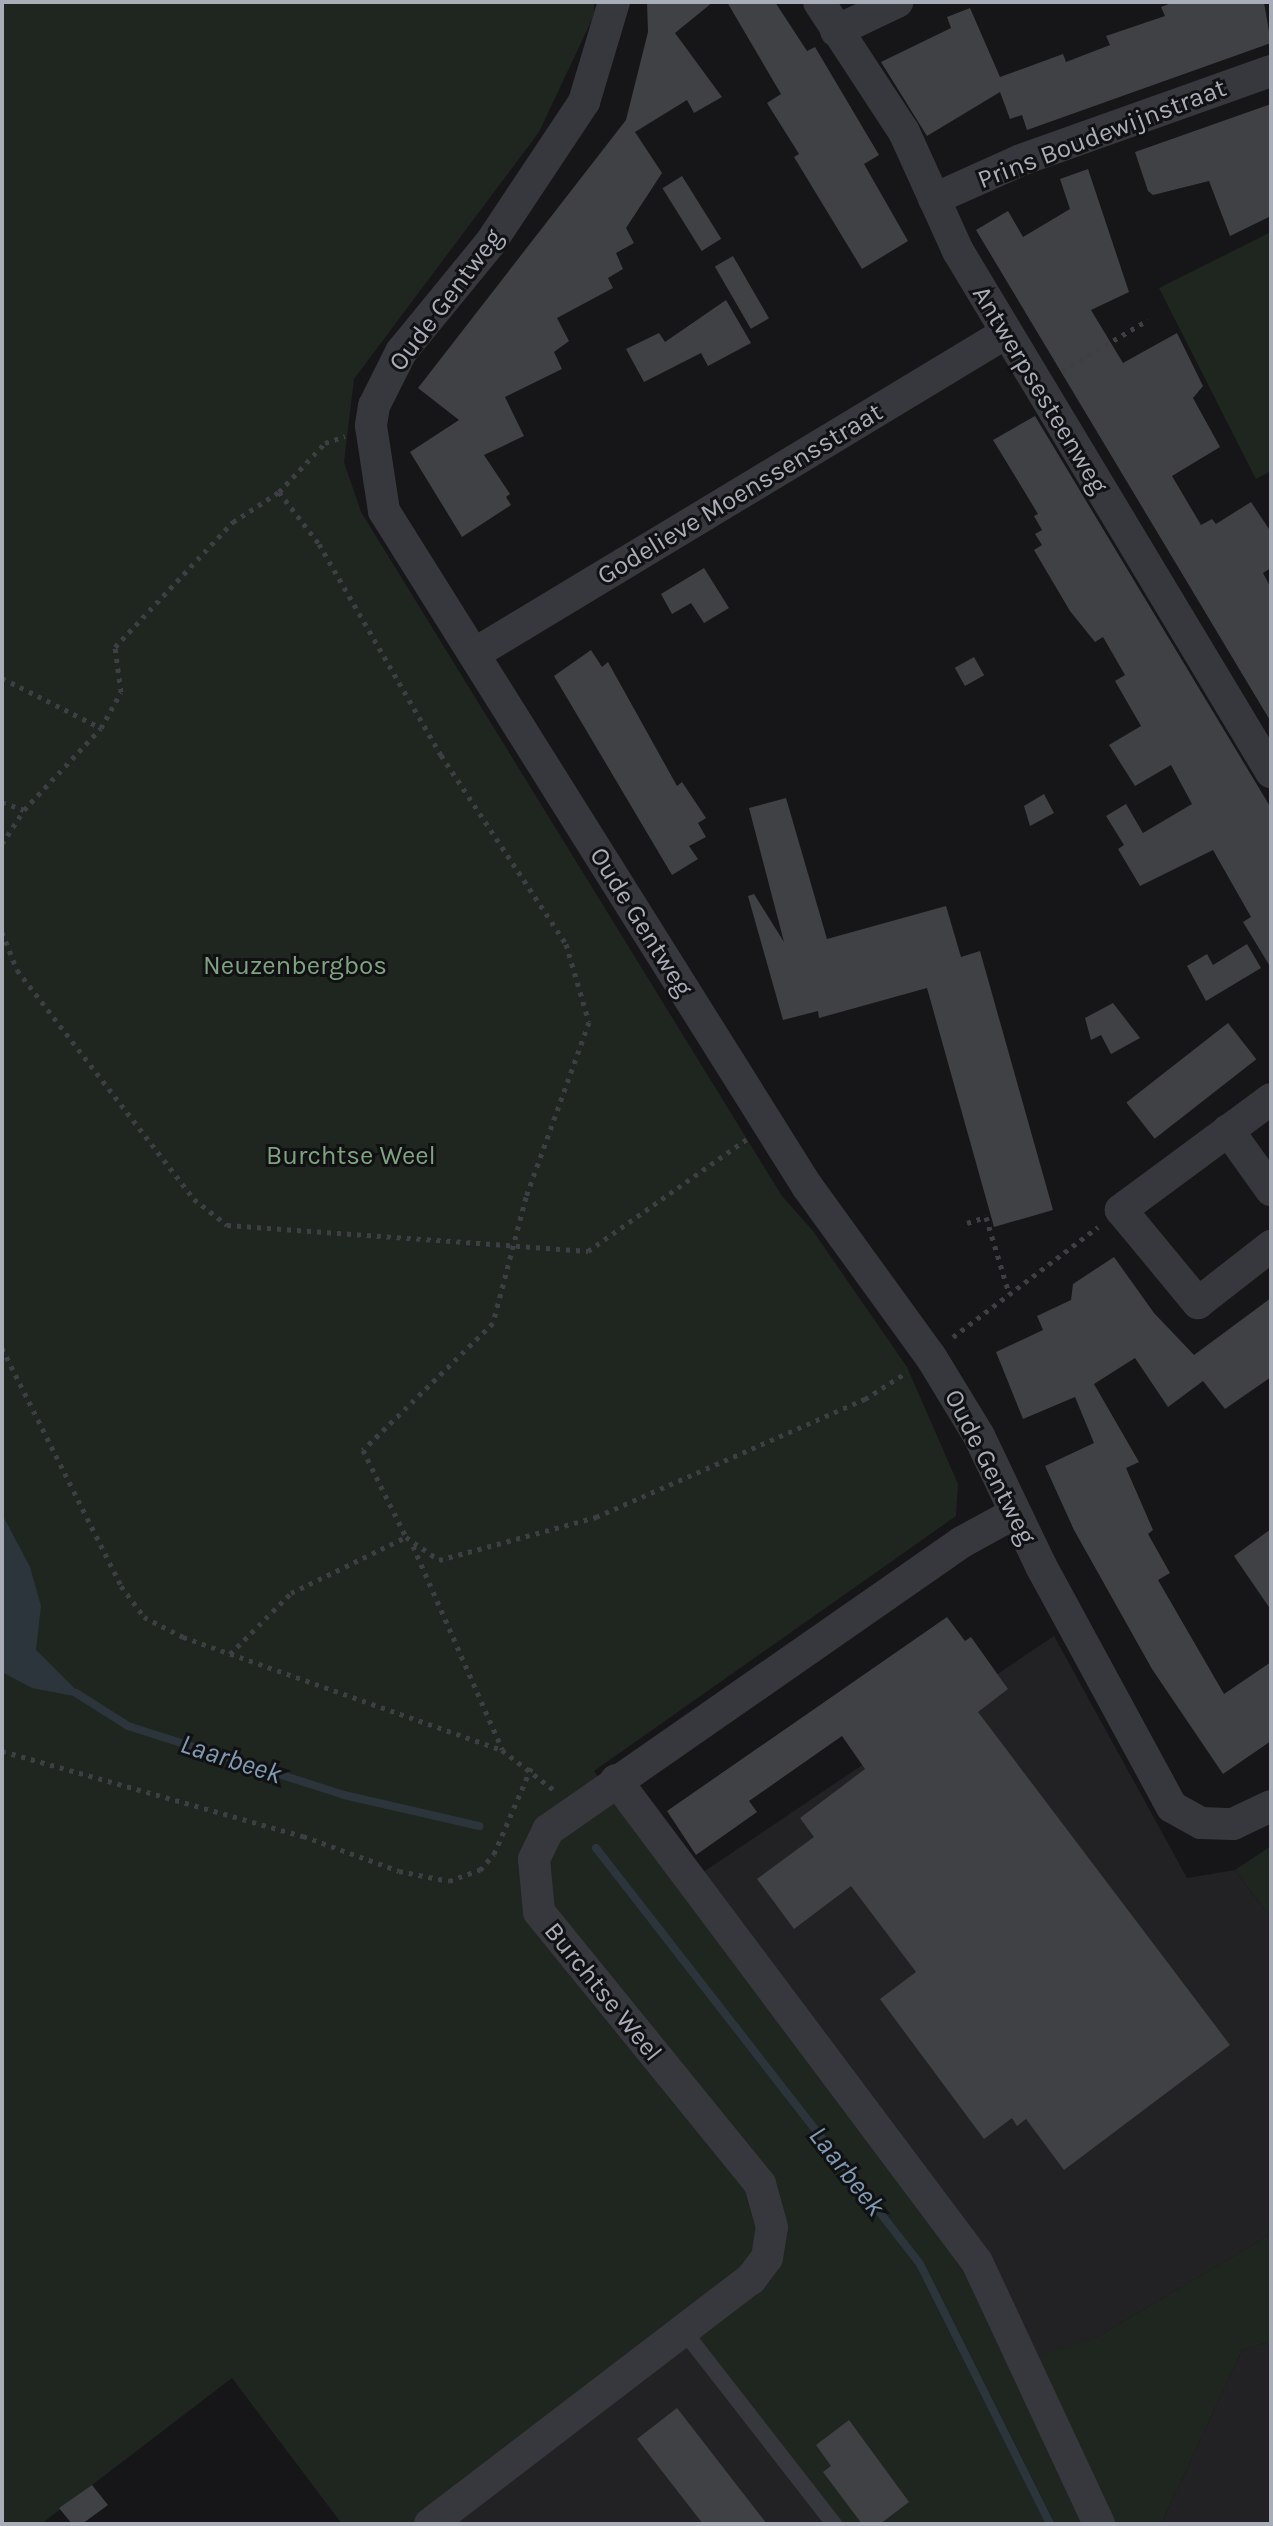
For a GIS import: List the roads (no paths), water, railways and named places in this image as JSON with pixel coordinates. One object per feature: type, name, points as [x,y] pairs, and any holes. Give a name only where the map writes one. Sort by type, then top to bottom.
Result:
[{"type":"street","name":"Oude Gentweg","points":[[614,2],[584,102],[491,242],[401,352],[374,406],[371,426],[384,511],[767,1124],[931,1357],[979,1436],[1015,1513],[1172,1807],[1201,1823],[1233,1824],[1271,1806]]},
{"type":"street","name":"Antwerpsesteenweg","points":[[819,2],[904,132],[934,199],[1006,333],[1271,772]]},
{"type":"street","points":[[836,31],[897,2]]},
{"type":"street","name":"Prins Boudewijnstraat","points":[[934,199],[1021,160],[1271,71]]},
{"type":"street","name":"Godelieve Moenssensstraat","points":[[474,654],[1006,333]]},
{"type":"street","points":[[1271,1099],[1121,1210],[1198,1303],[1271,1246]]},
{"type":"street","points":[[1228,1130],[1271,1190]]},
{"type":"street","name":"Burchtse Weel","points":[[430,2524],[751,2279],[767,2258],[772,2227],[768,2202],[760,2184],[539,1912],[534,1859],[548,1830],[962,1542],[1015,1513]]},
{"type":"street","points":[[616,1780],[977,2262],[1099,2524]]},
{"type":"lane","points":[[683,2330],[834,2524]]},
{"type":"waterway","name":"Laarbeek","points":[[76,1693],[128,1726],[344,1795],[479,1826]]},
{"type":"waterway","name":"Laarbeek","points":[[596,1848],[920,2264],[1050,2524]]},
{"type":"park label","name":"Neuzenbergbos","points":[[295,966]]}]
